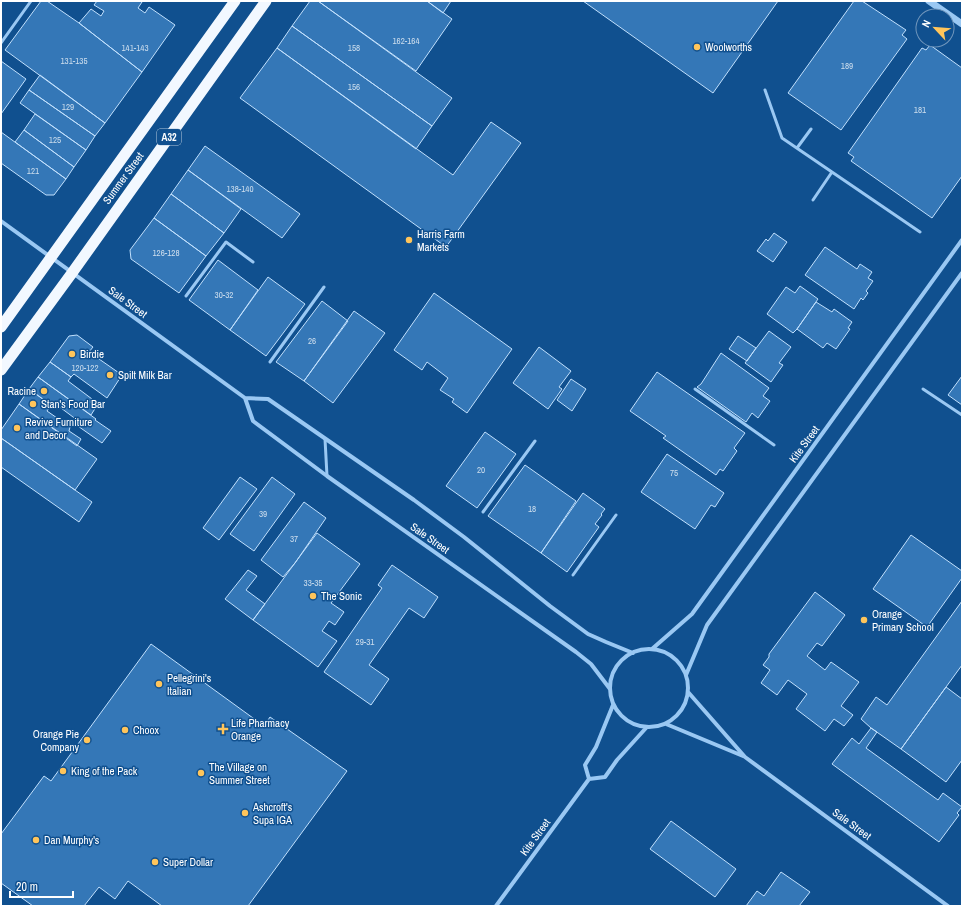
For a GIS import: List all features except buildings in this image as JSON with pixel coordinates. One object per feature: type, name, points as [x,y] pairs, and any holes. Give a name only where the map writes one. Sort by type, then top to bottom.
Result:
[{"type":"highway","name":"Summer Street","points":[[1,327],[235,1]]},
{"type":"highway","name":"Summer Street","points":[[1,370],[266,1]]},
{"type":"street","points":[[929,1],[962,24]]},
{"type":"street","name":"Sale Street","points":[[1,221],[245,398],[268,399],[414,500],[588,634],[633,653]]},
{"type":"street","name":"Kite Street","points":[[652,649],[692,614],[962,240]]},
{"type":"street","points":[[686,675],[707,625],[962,273]]},
{"type":"street","name":"Sale Street","points":[[245,398],[253,421],[327,476],[576,652],[591,664],[610,688]]},
{"type":"street","points":[[652,649],[663,652],[673,657],[686,675],[688,692],[684,705],[677,716],[666,724],[646,728],[636,726],[619,714],[614,704],[611,697],[610,688],[616,667],[633,653],[652,649]]},
{"type":"street","name":"Sale Street","points":[[688,692],[745,757],[948,906]]},
{"type":"street","points":[[614,704],[596,747],[585,765],[589,779],[604,777],[646,728]]},
{"type":"street","name":"Sale Street","points":[[666,724],[745,757]]},
{"type":"street","name":"Kite Street","points":[[496,906],[589,779]]},
{"type":"lane","points":[[1,43],[30,1]]},
{"type":"lane","points":[[764,90],[782,138],[920,232]]},
{"type":"lane","points":[[797,148],[811,129]]},
{"type":"lane","points":[[813,200],[832,172]]},
{"type":"lane","points":[[186,296],[226,242],[253,262]]},
{"type":"lane","points":[[270,362],[324,287]]},
{"type":"lane","points":[[695,389],[774,445]]},
{"type":"lane","points":[[923,389],[962,415]]},
{"type":"lane","points":[[325,439],[327,476]]},
{"type":"lane","points":[[483,512],[535,441]]},
{"type":"lane","points":[[573,574],[616,515]]},
{"type":"place","name":"Woolworths","points":[[697,47]]},
{"type":"place","name":"Harris Farm Markets","points":[[409,240]]},
{"type":"place","name":"Birdie","points":[[72,354]]},
{"type":"place","name":"Spilt Milk Bar","points":[[110,375]]},
{"type":"place","name":"Racine","points":[[44,391]]},
{"type":"place","name":"Stan's Food Bar","points":[[33,404]]},
{"type":"place","name":"Revive Furniture and Decor","points":[[17,428]]},
{"type":"place","name":"The Sonic","points":[[313,596]]},
{"type":"place","name":"Orange Primary School","points":[[864,620]]},
{"type":"place","name":"Pellegrini's Italian","points":[[159,684]]},
{"type":"place","name":"Life Pharmacy Orange","points":[[223,729]]},
{"type":"place","name":"Choox","points":[[125,730]]},
{"type":"place","name":"Orange Pie Company","points":[[87,740]]},
{"type":"place","name":"King of the Pack","points":[[63,771]]},
{"type":"place","name":"The Village on Summer Street","points":[[201,773]]},
{"type":"place","name":"Ashcroft's Supa IGA","points":[[245,813]]},
{"type":"place","name":"Dan Murphy's","points":[[36,840]]},
{"type":"place","name":"Super Dollar","points":[[155,862]]}]
